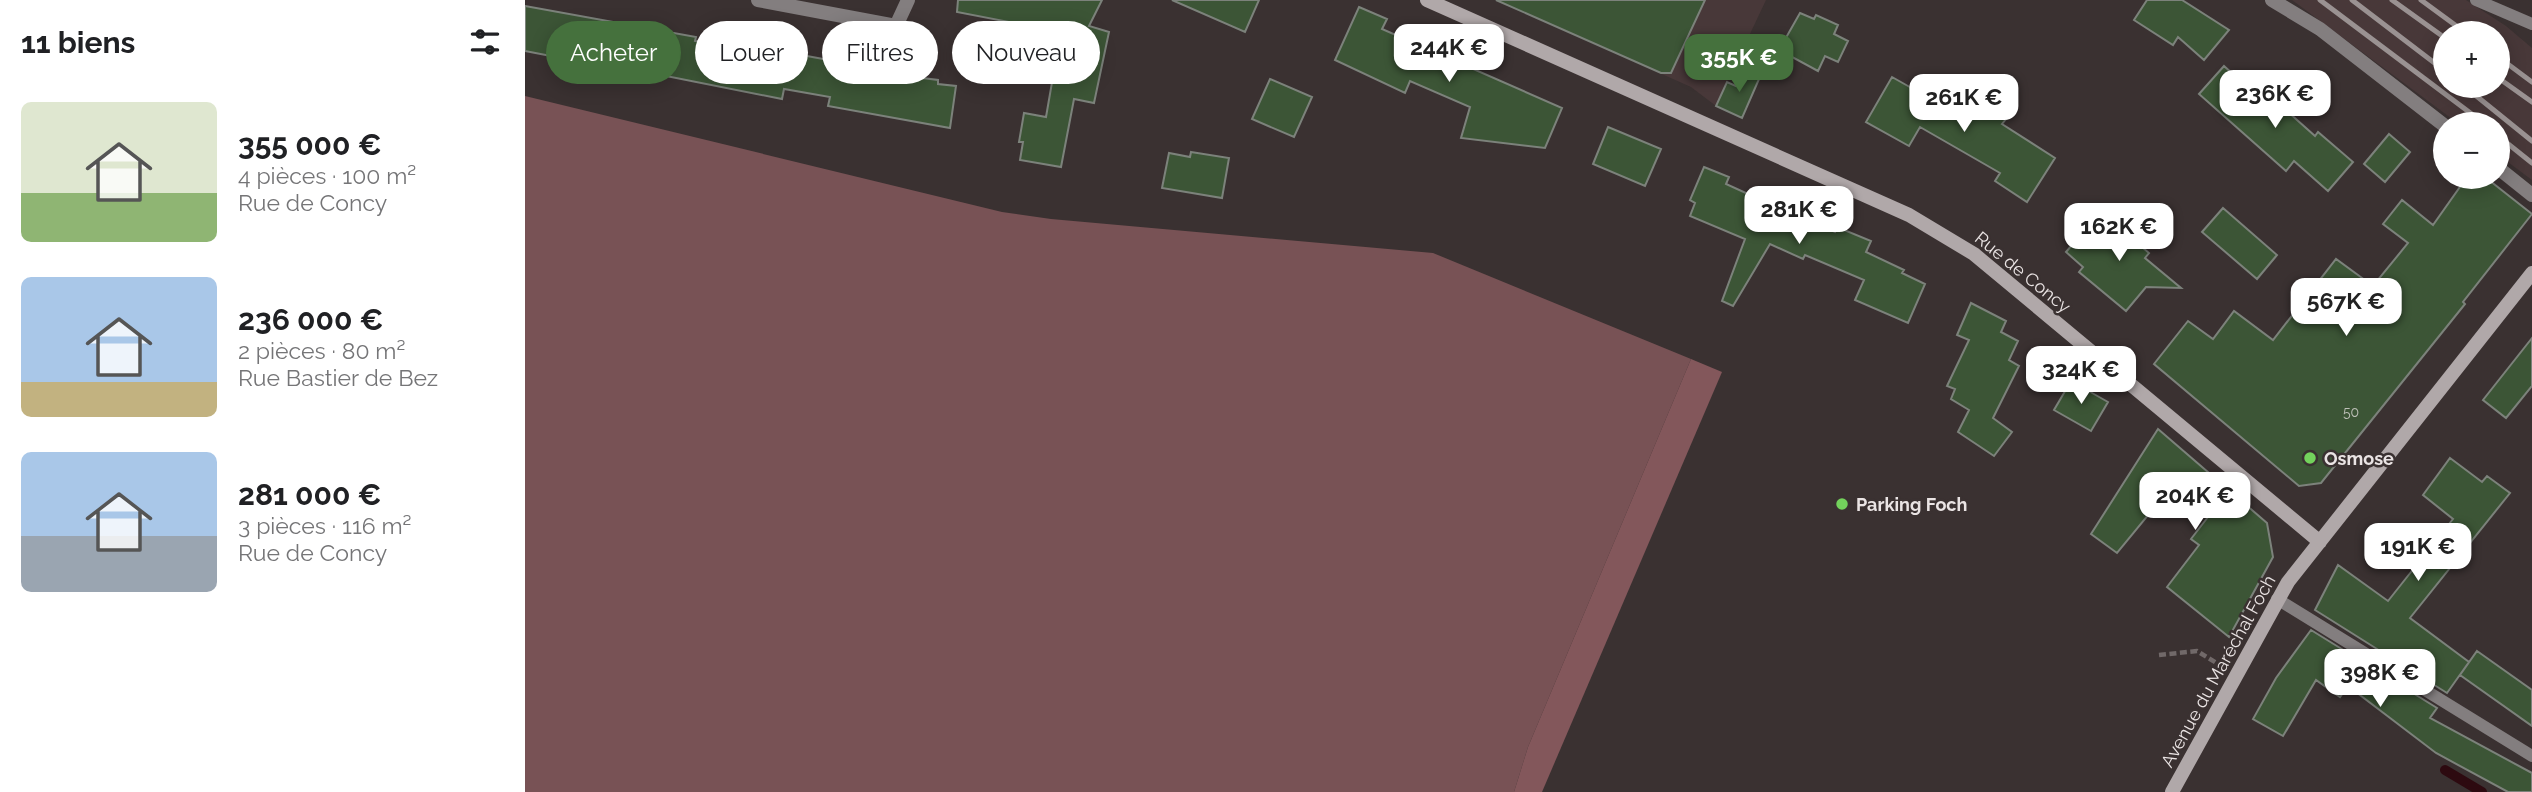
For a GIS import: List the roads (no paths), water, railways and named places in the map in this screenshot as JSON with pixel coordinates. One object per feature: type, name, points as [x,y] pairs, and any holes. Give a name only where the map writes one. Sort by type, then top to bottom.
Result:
[{"type":"street","points":[[758,0],[896,26],[908,0]]},
{"type":"street","name":"Rue de Concy","points":[[1427,0],[1909,215],[1974,254],[2320,542]]},
{"type":"street","points":[[2272,0],[2320,30],[2433,117]]},
{"type":"street","points":[[2510,177],[2532,195]]},
{"type":"street","name":"Avenue du Maréchal Foch","points":[[2172,792],[2277,599],[2320,542],[2527,290],[2532,273]]},
{"type":"lane","points":[[2476,0],[2532,24]]},
{"type":"lane","points":[[2277,599],[2532,756]]},
{"type":"waterway","points":[[2445,770],[2482,792]]},
{"type":"railway","points":[[2320,0],[2469,112]]},
{"type":"railway","points":[[2352,0],[2433,62]]},
{"type":"railway","points":[[2392,0],[2433,29]]},
{"type":"railway","points":[[2421,0],[2450,21]]},
{"type":"railway","points":[[2510,66],[2532,82]]},
{"type":"railway","points":[[2510,86],[2532,102]]},
{"type":"railway","points":[[2479,98],[2532,141]]},
{"type":"railway","points":[[2510,145],[2532,163]]},
{"type":"place","name":"Osmose","points":[[2310,458]]},
{"type":"place","name":"Parking Foch","points":[[1842,504]]}]
